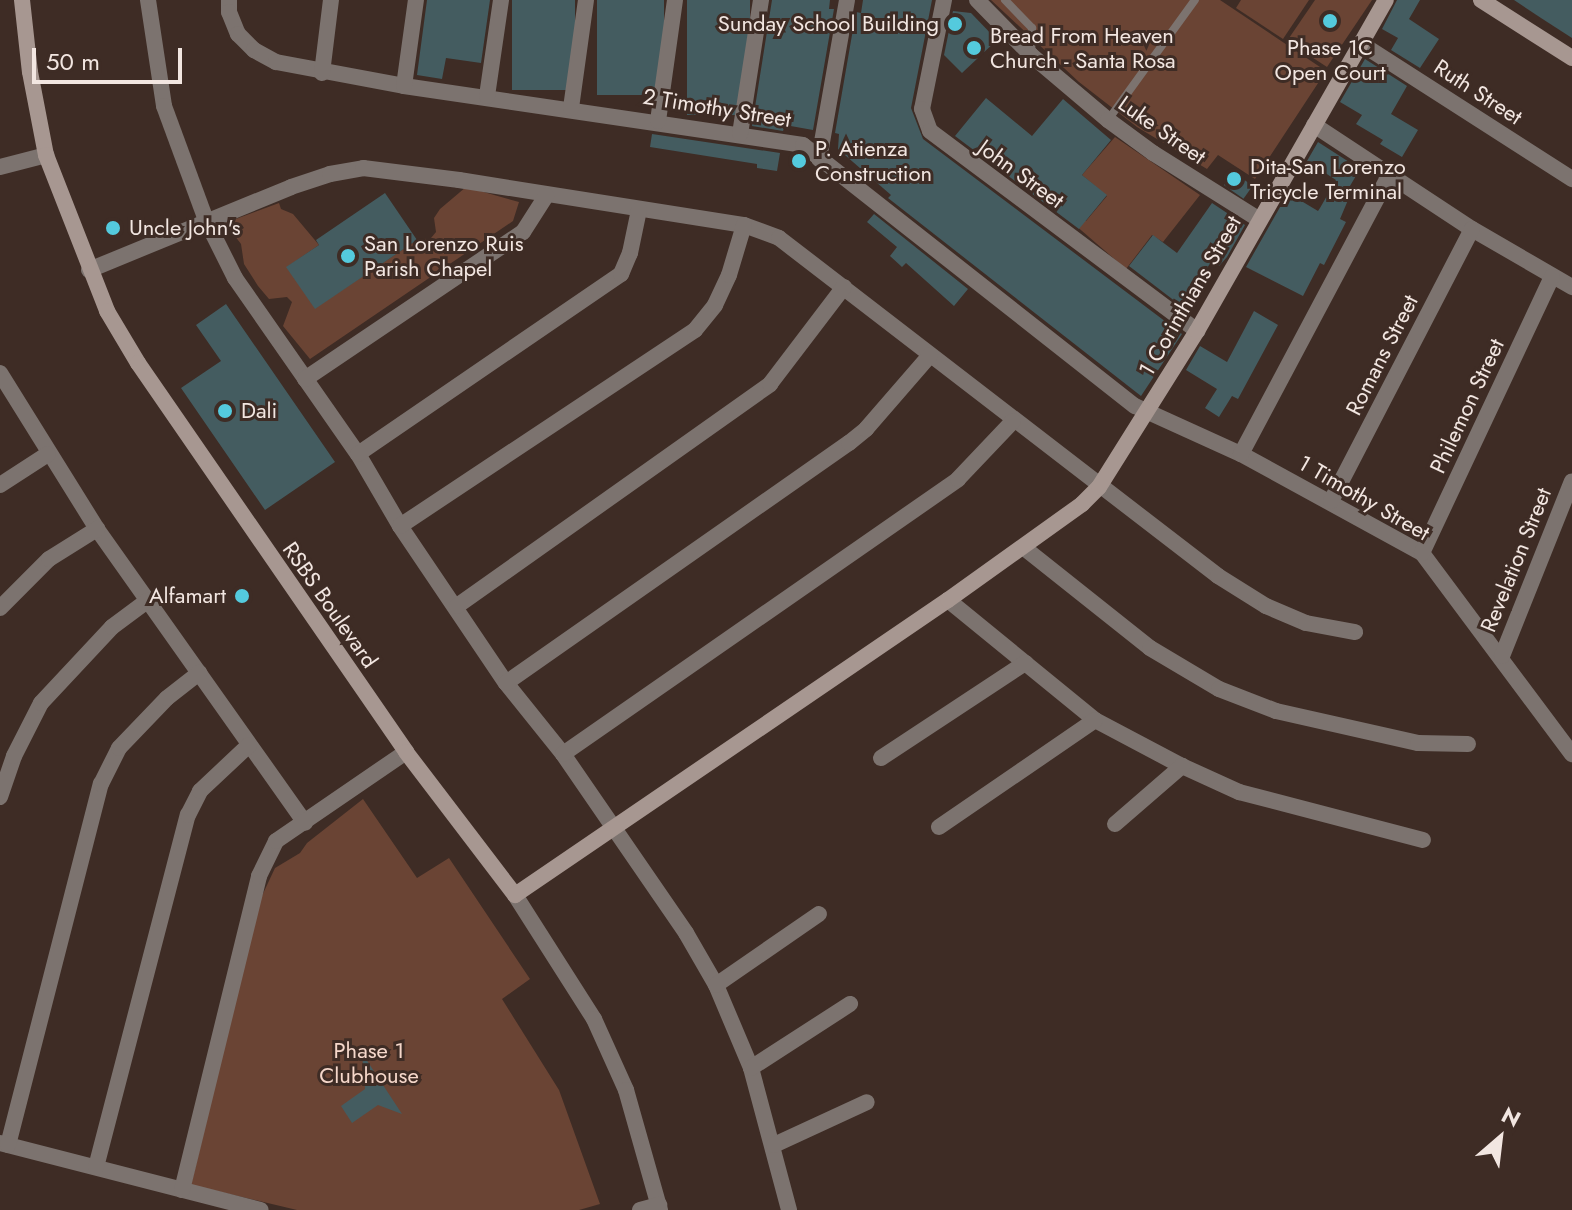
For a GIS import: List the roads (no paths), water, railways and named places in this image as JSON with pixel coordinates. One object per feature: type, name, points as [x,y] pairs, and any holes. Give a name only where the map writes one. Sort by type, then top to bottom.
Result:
[{"type":"street","name":"RSBS Boulevard","points":[[22,0],[30,72],[46,155],[107,311],[138,363],[406,752],[515,895],[594,1019],[626,1090],[660,1208]]},
{"type":"street","points":[[148,0],[164,106],[206,220],[235,278],[358,454],[400,526],[457,606],[506,683],[563,754],[615,828],[716,985],[751,1068],[789,1210]]},
{"type":"street","name":"2 Timothy Street","points":[[229,0],[238,34],[254,50],[276,62],[404,86],[571,108],[803,145],[1146,412]]},
{"type":"street","points":[[322,73],[331,0]]},
{"type":"street","points":[[404,86],[416,0]]},
{"type":"street","points":[[487,96],[501,0]]},
{"type":"street","points":[[571,108],[586,0]]},
{"type":"street","points":[[658,121],[675,0]]},
{"type":"street","points":[[740,134],[761,0]]},
{"type":"street","points":[[819,159],[847,0]]},
{"type":"street","name":"John Street","points":[[944,0],[922,109],[930,131],[1197,331]]},
{"type":"street","name":"Luke Street","points":[[977,0],[1031,55],[1108,120],[1153,153],[1260,220]]},
{"type":"street","name":"1 Corinthians Street","points":[[515,895],[948,600],[1023,547],[1099,487],[1197,331],[1386,0]]},
{"type":"street","points":[[1481,0],[1572,58]]},
{"type":"street","name":"Ruth Street","points":[[1360,43],[1572,179]]},
{"type":"street","points":[[1314,125],[1472,229],[1572,287]]},
{"type":"street","points":[[0,167],[46,155]]},
{"type":"street","points":[[89,270],[206,220],[330,174],[363,168],[744,225],[779,238],[1218,576],[1266,606],[1306,623],[1355,632]]},
{"type":"street","points":[[1241,454],[1390,174]]},
{"type":"street","points":[[305,379],[523,232],[546,196]]},
{"type":"street","points":[[358,454],[621,274],[630,253],[639,210]]},
{"type":"street","points":[[400,526],[695,330],[715,305],[729,275],[744,225]]},
{"type":"street","name":"Romans Street","points":[[1331,501],[1472,229]]},
{"type":"street","name":"Philemon Street","points":[[1422,553],[1552,277]]},
{"type":"street","points":[[457,606],[770,384],[844,287]]},
{"type":"street","points":[[506,683],[849,443],[866,429],[930,355]]},
{"type":"street","points":[[0,373],[97,529],[305,823]]},
{"type":"street","name":"1 Timothy Street","points":[[1146,412],[1241,454],[1422,553],[1502,656],[1572,754]]},
{"type":"street","points":[[563,754],[958,479],[1013,421]]},
{"type":"street","points":[[0,485],[48,454]]},
{"type":"street","name":"Revelation Street","points":[[1502,656],[1572,481]]},
{"type":"street","points":[[0,608],[49,559],[97,529]]},
{"type":"street","points":[[1023,547],[1150,648],[1219,689],[1276,711],[1418,743],[1468,744]]},
{"type":"street","points":[[948,600],[1095,720],[1182,766],[1239,792],[1423,840]]},
{"type":"street","points":[[0,797],[14,756],[41,703],[75,663],[112,627],[147,601]]},
{"type":"street","points":[[881,758],[1025,663]]},
{"type":"street","points":[[199,673],[167,698],[127,738],[101,784],[4,1144],[261,1210]]},
{"type":"street","points":[[939,827],[1095,720]]},
{"type":"street","points":[[96,1167],[188,815],[200,791],[249,745]]},
{"type":"street","points":[[182,1190],[259,876],[276,841],[406,752]]},
{"type":"street","points":[[1115,824],[1182,766]]},
{"type":"street","points":[[716,985],[819,914]]},
{"type":"street","points":[[751,1068],[850,1004]]},
{"type":"street","points":[[774,1145],[867,1102]]},
{"type":"street","points":[[640,1210],[660,1208]]},
{"type":"lane","points":[[1005,0],[1032,28],[1031,55]]},
{"type":"lane","points":[[1108,120],[1195,0]]},
{"type":"place","name":"Phase 1C Open Court","points":[[1330,21]]},
{"type":"place","name":"Sunday School Building","points":[[955,24]]},
{"type":"place","name":"Bread From Heaven Church - Santa Rosa","points":[[974,48]]},
{"type":"place","name":"P. Atienza Construction","points":[[799,161]]},
{"type":"place","name":"Dita-San Lorenzo Tricycle Terminal","points":[[1234,179]]},
{"type":"place","name":"Uncle John's","points":[[113,228]]},
{"type":"place","name":"San Lorenzo Ruis Parish Chapel","points":[[348,256]]},
{"type":"place","name":"Dali","points":[[225,411]]},
{"type":"place","name":"Alfamart","points":[[242,596]]},
{"type":"park label","name":"Phase 1 Clubhouse","points":[[369,1062]]}]
